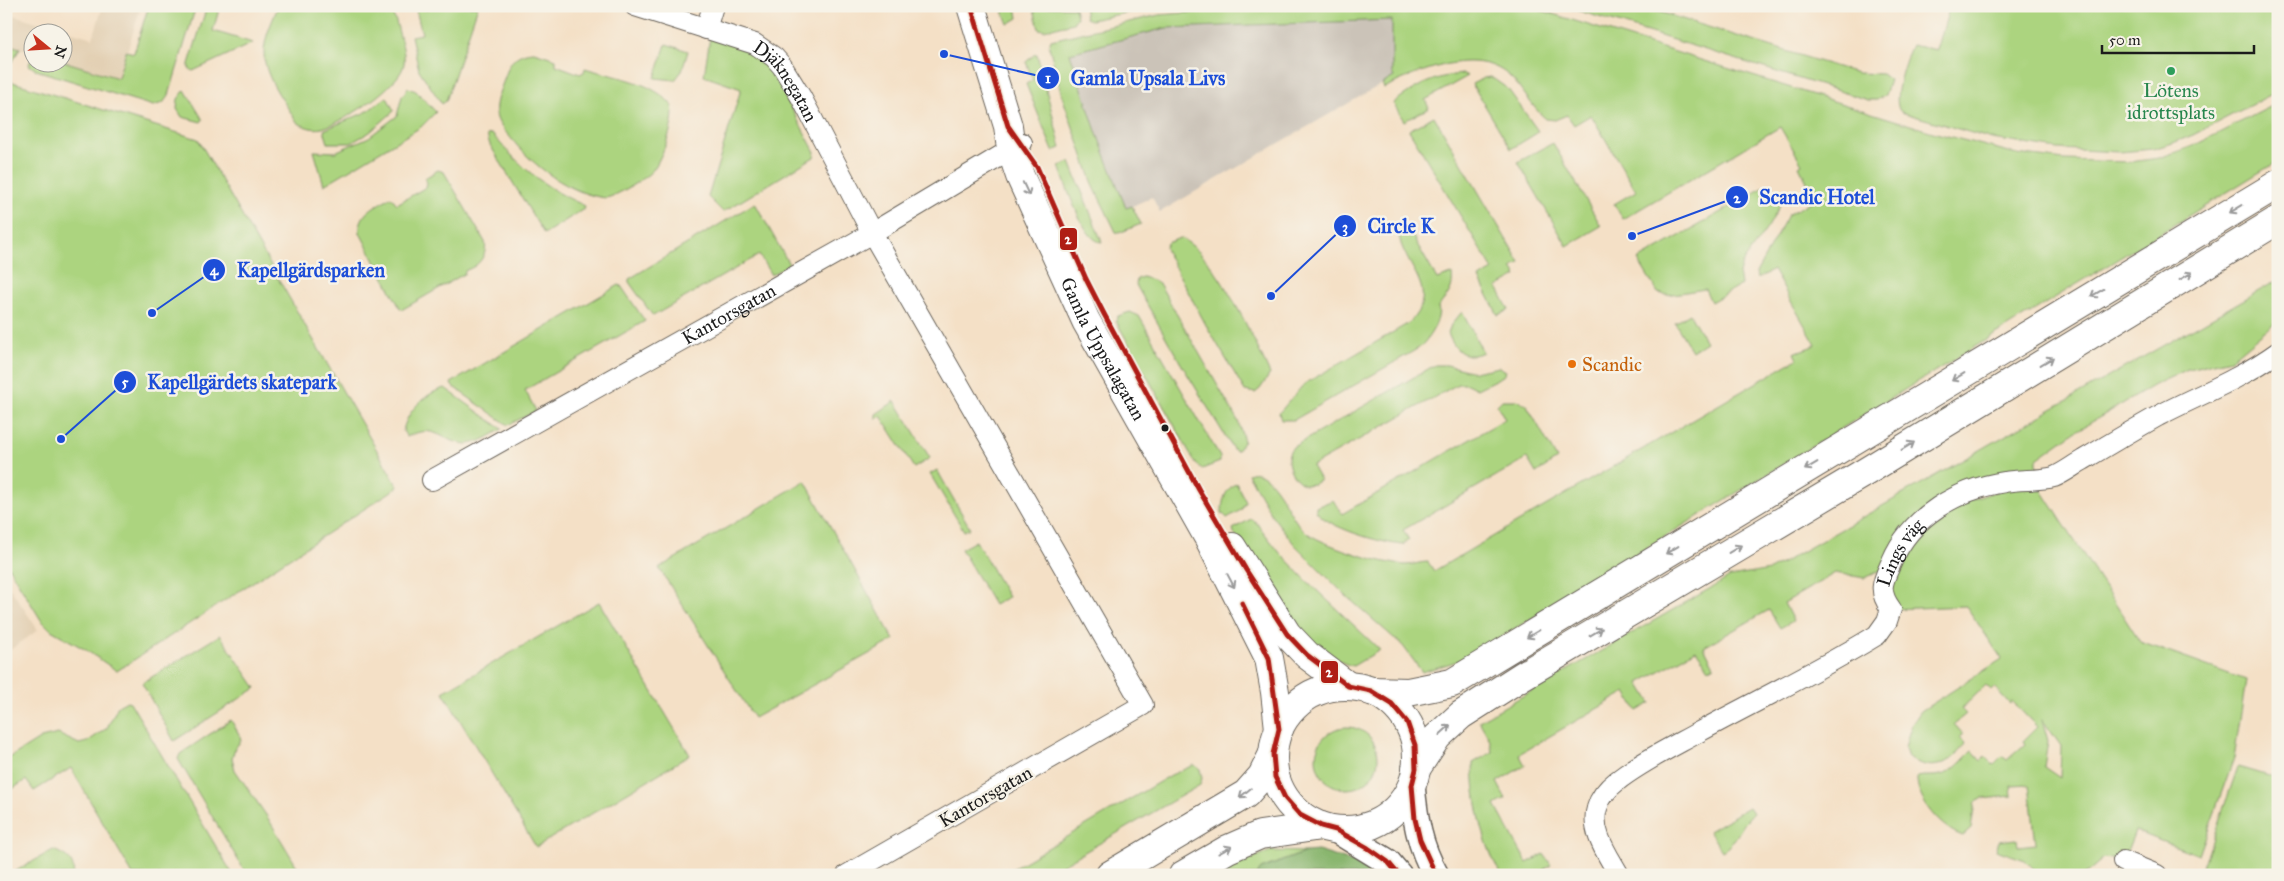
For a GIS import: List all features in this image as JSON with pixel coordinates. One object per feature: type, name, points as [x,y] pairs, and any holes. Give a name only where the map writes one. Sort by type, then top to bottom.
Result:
[{"type":"main road","name":"Gamla Uppsalagatan","points":[[971,6],[1014,140],[1020,176],[1086,321],[1208,537],[1269,658],[1275,692],[1276,742]]},
{"type":"main road","name":"Gamla Uppsalagatan","points":[[1014,140],[1037,167],[1104,314],[1199,490],[1286,634],[1313,660],[1359,689]]},
{"type":"main road","points":[[1110,875],[1246,794],[1262,776],[1292,709],[1301,701],[1323,690],[1359,689],[1408,692],[1452,683],[2278,184]]},
{"type":"main road","points":[[1183,875],[1228,849],[1260,835],[1328,828],[1354,830],[1373,825],[1389,815],[1402,802],[1437,737],[1461,715],[1522,676],[1867,471],[2278,220]]},
{"type":"main road","points":[[1359,689],[1392,704],[1407,722],[1416,745],[1414,777]]},
{"type":"main road","points":[[1276,742],[1276,777],[1285,798],[1300,815],[1328,828]]},
{"type":"street","name":"Djäknegatan","points":[[635,6],[755,44],[774,57],[782,66],[801,97],[872,233],[915,309]]},
{"type":"street","points":[[706,29],[713,6]]},
{"type":"street","name":"Kantorsgatan","points":[[432,480],[872,233],[1014,140]]},
{"type":"street","name":"Kantorsgatan","points":[[847,875],[1143,705],[915,309]]},
{"type":"street","name":"Lings väg","points":[[1619,875],[1596,826],[1597,807],[1605,793],[1618,780],[1666,751],[1877,635],[1887,621],[1892,609],[1883,598],[1884,579],[1900,546],[1925,516],[1969,492],[1990,485],[2053,477],[2159,416],[2252,371],[2278,352]]},
{"type":"street","points":[[1414,777],[1415,819],[1420,840],[1436,875]]},
{"type":"street","points":[[1328,828],[1388,862],[1400,875]]},
{"type":"street","points":[[2123,861],[2157,875]]},
{"type":"shaded area","points":[[103,6],[141,6],[119,78],[72,64],[72,32],[93,38]]},
{"type":"shaded area","points":[[6,13],[37,22],[22,22],[22,49],[6,44]]},
{"type":"shaded area","points":[[1392,20],[1394,77],[1160,212],[1152,197],[1126,209],[1097,134],[1070,53],[1166,28]]},
{"type":"shaded area","points":[[6,582],[38,630],[6,653]]},
{"type":"green space","points":[[144,6],[196,6],[169,95],[163,103],[153,106],[42,72],[72,72],[72,64],[118,78],[126,51],[134,53],[148,8]]},
{"type":"green space","points":[[207,6],[220,6],[213,31],[253,43],[193,71],[189,69],[189,64]]},
{"type":"green space","points":[[278,6],[381,6],[385,8],[393,15],[397,25],[404,55],[402,70],[397,78],[378,96],[342,120],[319,129],[297,122],[279,95],[269,75],[264,54],[266,39]]},
{"type":"green space","points":[[415,6],[428,10],[429,6],[478,6],[446,101],[442,104],[419,70],[411,36],[422,34]]},
{"type":"green space","points":[[1001,6],[1016,6],[1018,18],[1008,24]]},
{"type":"green space","points":[[1033,6],[1075,8],[1077,17],[1073,23],[1044,30],[1039,29]]},
{"type":"green space","points":[[1084,6],[1159,6],[1091,20],[1086,18]]},
{"type":"green space","points":[[1527,6],[1936,133],[2017,154],[2064,160],[2130,162],[2159,158],[2193,146],[2278,103],[2278,161],[1480,650],[1458,661],[1422,672],[1403,646],[1345,595],[1295,545],[1273,517],[1248,474],[1256,473],[1264,476],[1272,483],[1303,530],[1311,536],[1352,553],[1395,564],[1405,565],[1428,562],[1434,571],[1797,359],[1794,353],[1816,345],[1773,270],[1757,279],[1756,273],[1788,215],[1813,200],[1813,194],[1799,166],[1802,164],[1780,127],[1623,219],[1614,204],[1636,191],[1591,115],[1574,125],[1567,115],[1555,120],[1546,119],[1508,75],[1494,67],[1479,63],[1463,62],[1429,69],[1384,88],[1382,84],[1394,77],[1392,73],[1392,20],[1166,28],[1070,53],[1097,134],[1126,208],[1132,206],[1141,224],[1119,233],[1116,232],[1094,187],[1062,96],[1049,46],[1051,40],[1159,15],[1248,8]]},
{"type":"green space","points":[[1563,6],[1640,6],[1857,73],[1882,74],[1890,80],[1885,95],[1877,100],[1868,100]]},
{"type":"green space","name":"Lötens idrottsplats","points":[[1950,6],[2278,6],[2278,91],[2193,135],[2153,149],[2120,152],[2058,149],[1992,139],[1901,112],[1898,107],[1897,99],[1900,79],[1912,45],[1937,50]]},
{"type":"green space","points":[[710,37],[756,53],[766,61],[815,152],[814,157],[723,212],[708,197],[741,89],[704,76]]},
{"type":"green space","points":[[6,44],[20,48],[13,61],[6,61]]},
{"type":"green space","points":[[666,44],[688,51],[682,71],[675,80],[655,78]]},
{"type":"green space","points":[[534,52],[556,59],[556,65],[580,74],[584,72],[585,68],[641,84],[652,89],[670,103],[673,117],[671,127],[660,158],[652,171],[630,187],[606,198],[578,191],[540,168],[529,158],[501,126],[497,117],[496,105],[507,71],[512,62],[518,56]]},
{"type":"green space","points":[[1037,54],[1061,148],[1053,151],[1026,84],[1033,80],[1026,62]]},
{"type":"green space","points":[[1463,74],[1468,76],[1425,100],[1429,108],[1404,121],[1393,103],[1426,83],[1443,77]]},
{"type":"green space","points":[[1491,77],[1508,89],[1538,131],[1511,149],[1472,84]]},
{"type":"green space","points":[[6,80],[198,139],[398,487],[117,671],[51,630],[41,620],[6,563]]},
{"type":"green space","points":[[408,88],[416,91],[436,112],[421,127],[324,185],[314,151],[335,152],[369,137],[397,116],[402,96]]},
{"type":"green space","points":[[185,90],[203,120],[201,122],[182,117],[177,109],[178,99]]},
{"type":"green space","points":[[387,97],[394,111],[370,132],[351,143],[328,143],[324,130],[366,112]]},
{"type":"green space","points":[[1434,116],[1520,263],[1512,268],[1517,276],[1497,287],[1509,310],[1498,315],[1479,278],[1493,270],[1409,130]]},
{"type":"green space","points":[[492,134],[533,175],[555,190],[585,206],[584,209],[544,234],[490,145],[487,135]]},
{"type":"green space","points":[[1553,143],[1601,226],[1567,246],[1518,162]]},
{"type":"green space","points":[[1070,162],[1102,242],[1095,240],[1089,233],[1082,223],[1070,197],[1059,166]]},
{"type":"green space","points":[[438,170],[444,172],[485,242],[485,251],[481,260],[466,270],[464,274],[403,309],[400,308],[360,233],[360,226],[369,210],[391,197],[397,204],[426,187],[425,178]]},
{"type":"green space","points":[[1769,184],[1780,206],[1768,227],[1742,263],[1739,273],[1741,285],[1711,302],[1705,289],[1667,295],[1658,293],[1638,260]]},
{"type":"green space","points":[[755,203],[789,264],[771,275],[759,255],[653,316],[629,282],[629,279]]},
{"type":"green space","points":[[1402,224],[1408,228],[1437,279],[1452,274],[1451,288],[1438,307],[1438,317],[1430,335],[1419,348],[1294,420],[1281,420],[1279,413],[1304,384],[1409,323],[1417,313],[1421,304],[1421,286],[1401,244],[1397,227]]},
{"type":"green space","points":[[1180,238],[1193,246],[1207,260],[1232,298],[1254,340],[1270,374],[1255,393],[1245,391],[1206,325],[1166,251],[1167,243]]},
{"type":"green space","points":[[1142,277],[1153,280],[1160,285],[1238,421],[1244,441],[1237,451],[1233,449],[1180,362],[1136,285],[1137,279]]},
{"type":"green space","points":[[2278,280],[2278,320],[2231,359],[2188,369],[2154,385],[2070,435],[2037,459],[2037,472],[1936,502],[1884,569],[1865,578],[1835,573],[1784,603],[1793,621],[1780,628],[1769,610],[1704,647],[1714,666],[1709,669],[1696,650],[1639,683],[1651,703],[1637,711],[1626,692],[1519,754],[1525,765],[1497,782],[1506,799],[1495,805],[1527,863],[1544,854],[1551,865],[1535,875],[1501,875],[1484,835],[1475,792],[1473,763],[1492,752],[1490,740],[1479,721],[1730,577],[1770,570]]},
{"type":"green space","points":[[619,285],[645,321],[525,390],[536,411],[508,425],[452,386],[451,383]]},
{"type":"green space","points":[[1130,312],[1139,316],[1220,457],[1220,462],[1202,469],[1196,464],[1116,321],[1118,316]]},
{"type":"green space","points":[[1462,312],[1483,352],[1471,355],[1466,354],[1457,349],[1450,339],[1448,333],[1451,325]]},
{"type":"green space","points":[[1690,314],[1706,342],[1692,351],[1675,323]]},
{"type":"green space","points":[[1435,365],[1447,365],[1474,372],[1499,367],[1506,371],[1503,376],[1477,389],[1467,384],[1458,384],[1312,466],[1320,480],[1314,484],[1305,485],[1292,473],[1288,457],[1293,447]]},
{"type":"green space","points":[[445,388],[502,429],[485,439],[471,444],[457,443],[438,434],[425,431],[407,437],[403,431],[408,417],[413,410],[431,394]]},
{"type":"green space","points":[[1502,400],[1516,400],[1526,404],[1557,459],[1536,473],[1527,458],[1403,530],[1409,540],[1403,545],[1369,538],[1343,529],[1322,517],[1316,511],[1316,507],[1333,500],[1342,514],[1505,419],[1497,405]]},
{"type":"green space","points":[[895,401],[930,458],[914,468],[881,416],[876,419],[876,414]]},
{"type":"green space","points":[[937,470],[970,528],[964,531],[930,474]]},
{"type":"green space","points":[[2034,478],[2140,642],[2246,680],[2234,758],[2199,855],[2135,831],[2123,861],[2104,858],[2084,875],[2040,875],[2025,860],[1996,850],[1999,841],[2017,839],[2018,846],[2036,844],[2029,785],[2011,786],[2012,796],[1981,799],[1975,802],[1971,829],[1963,836],[1946,827],[1931,812],[1921,795],[1917,777],[1945,774],[1954,769],[1972,751],[1981,761],[1985,757],[1993,765],[2002,756],[2007,760],[2025,744],[2023,741],[2037,727],[2012,701],[2010,704],[1994,687],[1991,690],[1986,685],[1961,709],[1966,714],[1954,724],[1963,734],[1960,738],[1966,744],[1953,757],[1946,762],[1933,766],[1917,763],[1908,758],[1905,748],[1908,736],[1912,724],[1921,711],[2002,659],[1966,606],[1891,609],[1882,587],[1925,516]],"holes":[[[2042,719],[2061,746],[2060,778],[2044,767],[2048,741]]]},
{"type":"green space","points":[[805,481],[894,640],[754,718],[659,568]]},
{"type":"green space","points":[[1236,483],[1246,502],[1241,510],[1227,518],[1222,513],[1224,500],[1229,489]]},
{"type":"green space","points":[[1251,519],[1255,521],[1280,553],[1307,581],[1380,650],[1353,666],[1334,659],[1300,630],[1270,591],[1234,533],[1233,529]]},
{"type":"green space","points":[[976,541],[1008,597],[994,605],[961,549]]},
{"type":"green space","points":[[599,602],[690,755],[536,847],[443,692]]},
{"type":"green space","points":[[220,635],[256,688],[174,741],[142,683]]},
{"type":"green space","points":[[127,701],[130,702],[233,875],[133,875],[71,768],[34,791],[26,780],[6,793],[6,760],[41,738],[58,734],[79,744],[87,742],[107,728],[118,706]]},
{"type":"green space","points":[[231,720],[241,741],[235,748],[232,758],[235,770],[266,815],[302,875],[247,875],[178,759],[180,754]]},
{"type":"green space","points":[[1347,727],[1364,732],[1369,736],[1373,741],[1378,758],[1373,775],[1369,780],[1364,784],[1347,789],[1330,784],[1325,780],[1321,775],[1316,758],[1321,741],[1325,736],[1330,732]]},
{"type":"green space","points":[[1194,765],[1200,769],[1202,778],[1200,785],[1045,875],[1002,875],[1171,775]]},
{"type":"green space","points":[[2238,767],[2278,779],[2278,875],[2200,875]]},
{"type":"green space","points":[[1749,807],[1753,813],[1735,839],[1722,851],[1709,831]]},
{"type":"green space","points":[[53,850],[65,856],[71,862],[73,875],[9,875]]},
{"type":"green space","points":[[1271,851],[1306,852],[1261,869],[1257,875],[1215,875],[1226,868]]},
{"type":"green space","points":[[1318,851],[1363,865],[1378,875],[1257,875],[1261,869],[1306,852]]},
{"type":"transit line","name":"2","points":[[971,6],[1008,126],[1037,167],[1086,279],[1104,314],[1199,490],[1246,570],[1287,634],[1307,655],[1348,686],[1371,691],[1392,704],[1407,722],[1415,745],[1416,769],[1412,785],[1415,819],[1420,840],[1436,875]]},
{"type":"transit line","name":"2","points":[[1242,603],[1269,658],[1279,729],[1273,754],[1275,777],[1285,798],[1300,815],[1321,826],[1336,830],[1368,848],[1388,862],[1399,875]]},
{"type":"place","name":"Gamla Upsala Livs","points":[[944,54]]},
{"type":"place","name":"Lötens idrottsplats","points":[[2171,71]]},
{"type":"place","name":"Scandic Hotel","points":[[1632,236]]},
{"type":"place","name":"Circle K","points":[[1271,296]]},
{"type":"place","name":"Kapellgärdsparken","points":[[152,313]]},
{"type":"place","name":"Scandic","points":[[1572,364]]},
{"type":"place","name":"Kapellgärdets skatepark","points":[[61,439]]}]
